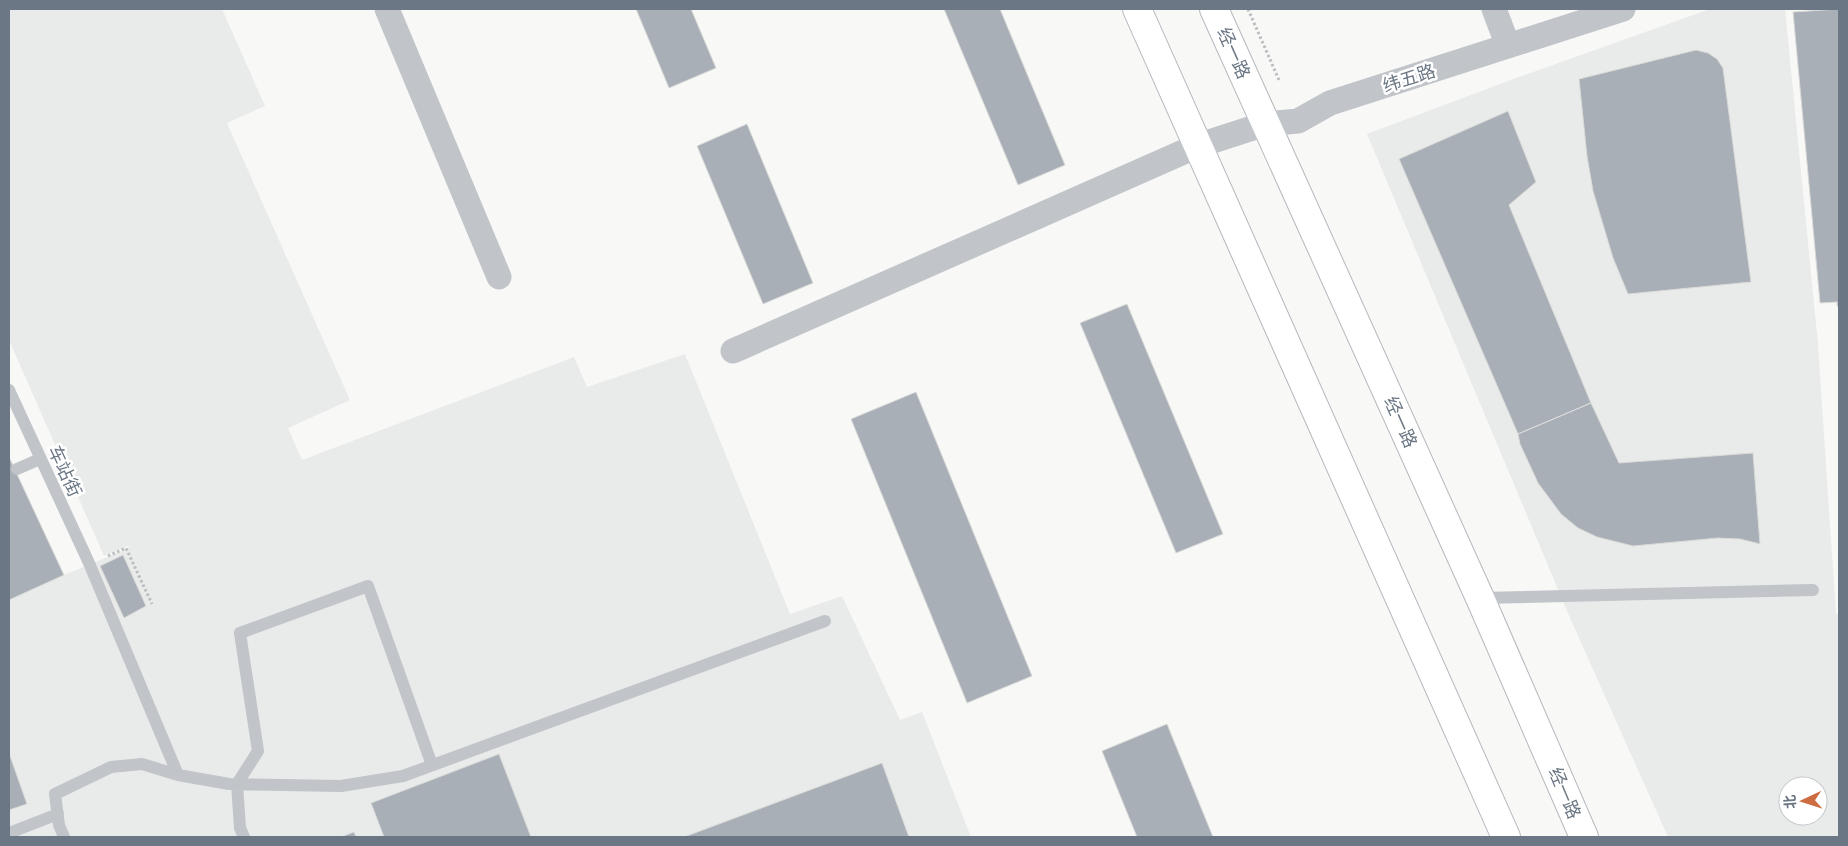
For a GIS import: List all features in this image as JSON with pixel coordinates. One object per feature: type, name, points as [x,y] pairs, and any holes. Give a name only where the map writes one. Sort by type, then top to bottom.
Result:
[{"type":"main road","points":[[1137,9],[1506,837]]},
{"type":"main road","name":"经一路","points":[[1214,9],[1480,598],[1584,837]]},
{"type":"street","points":[[387,9],[499,277]]},
{"type":"street","points":[[1494,9],[1508,46]]},
{"type":"street","name":"纬五路","points":[[733,351],[1197,146],[1266,124],[1298,121],[1330,103],[1623,9]]},
{"type":"lane","name":"车站街","points":[[9,390],[89,565],[178,775]]},
{"type":"lane","points":[[17,469],[40,458]]},
{"type":"lane","points":[[244,837],[240,828],[238,784],[258,751],[240,633],[368,586],[432,765]]},
{"type":"lane","points":[[1480,598],[1813,590]]},
{"type":"lane","points":[[64,837],[55,794],[111,767],[142,764],[178,775],[238,784],[340,786],[402,776],[825,621]]},
{"type":"lane","points":[[9,833],[58,814]]},
{"type":"path","points":[[89,565],[126,548],[152,604]]},
{"type":"shaded area","points":[[9,9],[222,9],[265,106],[227,123],[350,400],[288,428],[302,460],[574,357],[587,387],[685,354],[790,614],[842,596],[900,720],[922,712],[971,837],[9,837],[9,457],[64,575],[129,548],[128,546],[104,556],[9,340]]},
{"type":"shaded area","points":[[1710,9],[1785,9],[1818,344],[1836,614],[1839,615],[1839,837],[1668,837],[1570,618],[1367,134],[1516,78]]},
{"type":"building","points":[[636,9],[691,9],[716,68],[669,88]]},
{"type":"building","points":[[944,9],[1000,9],[1065,165],[1018,185]]},
{"type":"building","points":[[1839,9],[1839,306],[1837,306],[1837,302],[1820,303],[1793,12]]},
{"type":"building","points":[[1696,50],[1708,53],[1717,59],[1723,68],[1751,282],[1628,294],[1613,258],[1593,191],[1587,156],[1579,79]]},
{"type":"building","points":[[1508,111],[1536,182],[1509,205],[1591,403],[1518,434],[1399,159]]},
{"type":"building","points":[[747,124],[813,283],[763,304],[697,146]]},
{"type":"building","points":[[1127,304],[1223,534],[1176,553],[1080,323]]},
{"type":"building","points":[[916,392],[1032,676],[967,703],[851,419]]},
{"type":"building","points":[[1591,403],[1619,463],[1753,453],[1760,544],[1740,539],[1718,538],[1633,546],[1597,537],[1578,528],[1561,514],[1538,483],[1520,444],[1518,434]]},
{"type":"building","points":[[9,457],[64,575],[9,600]]},
{"type":"building","points":[[123,555],[146,606],[124,618],[100,566]]},
{"type":"building","points":[[1167,724],[1213,837],[1137,837],[1102,751]]},
{"type":"building","points":[[9,753],[27,804],[9,810]]},
{"type":"building","points":[[499,754],[531,837],[384,837],[371,803]]},
{"type":"building","points":[[882,763],[909,837],[684,837]]},
{"type":"building","points":[[354,832],[356,837],[341,837]]}]
